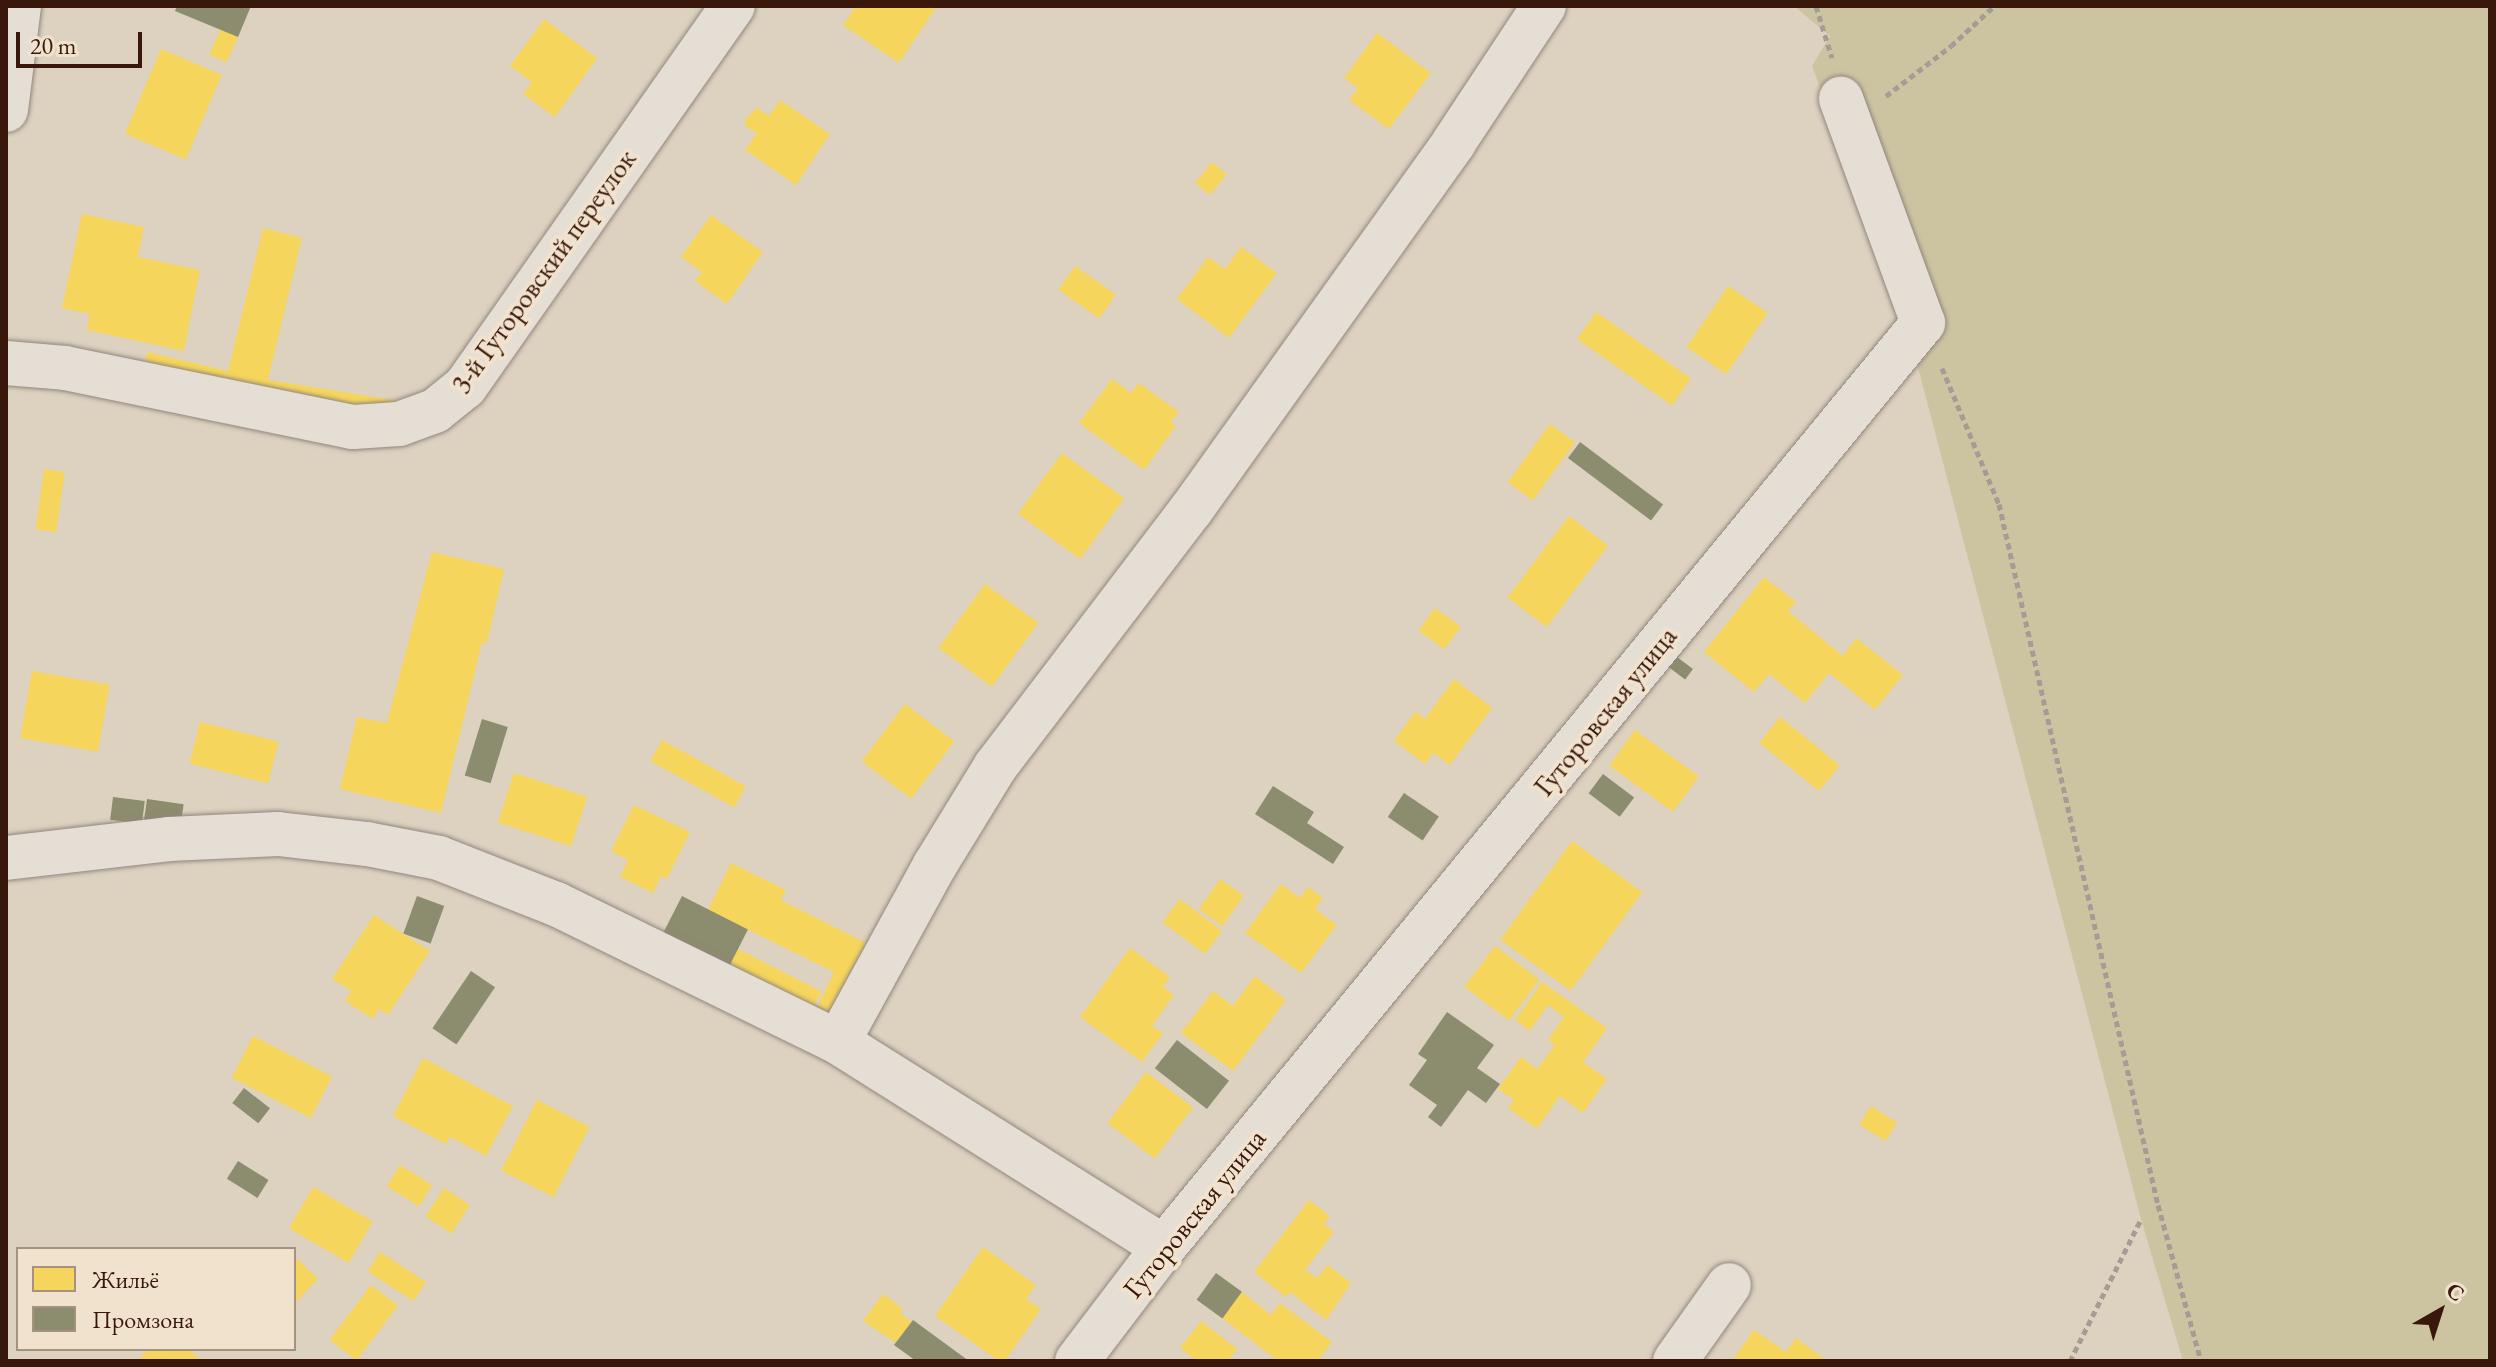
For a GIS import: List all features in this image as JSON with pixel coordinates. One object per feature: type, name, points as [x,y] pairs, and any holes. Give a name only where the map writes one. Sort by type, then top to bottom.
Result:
[{"type":"street","points":[[6,110],[19,6]]},
{"type":"street","name":"3-й Гуторовский переулок","points":[[6,363],[65,368],[353,427],[399,424],[435,411],[465,387],[733,6]]},
{"type":"street","points":[[838,1042],[935,865],[995,767],[1191,510],[1454,142],[1544,6]]},
{"type":"street","points":[[1841,99],[1923,323]]},
{"type":"street","name":"Гуторовская улица","points":[[1077,1361],[1164,1247],[1923,323]]},
{"type":"street","points":[[6,858],[169,839],[278,834],[367,844],[439,858],[556,904],[838,1042],[1164,1247]]},
{"type":"street","points":[[1675,1361],[1729,1285]]},
{"type":"path","points":[[1816,6],[1841,99],[1885,96],[1951,46],[1994,6]]},
{"type":"path","points":[[1923,323],[1999,504],[2158,1205],[2201,1361]]},
{"type":"path","points":[[2070,1361],[2141,1219]]},
{"type":"shaded area","points":[[1794,6],[2490,6],[2490,1361],[2183,1361],[2141,1219],[1902,306],[1812,66],[1830,36]]},
{"type":"building: Жильё","points":[[856,6],[937,6],[899,63],[843,25]]},
{"type":"building: Жильё","points":[[544,19],[597,58],[555,117],[523,94],[532,82],[510,66]]},
{"type":"building: Жильё","points":[[221,29],[238,37],[226,62],[209,54]]},
{"type":"building: Жильё","points":[[1377,33],[1431,73],[1389,129],[1349,100],[1358,88],[1344,78]]},
{"type":"building: Жильё","points":[[161,49],[222,75],[186,159],[125,134]]},
{"type":"building: Жильё","points":[[780,100],[830,134],[796,185],[745,150],[757,133],[745,126],[746,118],[757,108],[769,116]]},
{"type":"building: Жильё","points":[[1212,162],[1227,174],[1210,195],[1195,183]]},
{"type":"building: Жильё","points":[[82,214],[144,227],[138,257],[200,270],[184,351],[87,330],[90,314],[62,308]]},
{"type":"building: Жильё","points":[[711,215],[763,252],[727,304],[695,281],[702,272],[681,257]]},
{"type":"building: Жильё","points":[[263,228],[302,238],[268,380],[412,403],[408,415],[277,396],[145,364],[147,352],[228,371]]},
{"type":"building: Жильё","points":[[1241,247],[1277,273],[1229,338],[1177,299],[1208,257],[1225,269]]},
{"type":"building: Жильё","points":[[1075,266],[1116,295],[1099,318],[1058,290]]},
{"type":"building: Жильё","points":[[1728,286],[1768,313],[1726,374],[1687,347]]},
{"type":"building: Жильё","points":[[1596,312],[1691,379],[1672,406],[1577,339]]},
{"type":"building: Жильё","points":[[1112,379],[1131,393],[1139,383],[1179,412],[1171,422],[1176,426],[1144,470],[1079,423]]},
{"type":"building: Жильё","points":[[1550,424],[1575,442],[1533,500],[1508,482]]},
{"type":"building: Жильё","points":[[1062,453],[1124,498],[1080,559],[1018,514]]},
{"type":"building: Жильё","points":[[44,469],[65,472],[56,532],[36,529]]},
{"type":"building: Жильё","points":[[1569,516],[1608,545],[1547,627],[1508,597]]},
{"type":"building: Жильё","points":[[432,552],[504,569],[487,643],[482,642],[441,813],[340,789],[357,717],[387,723]]},
{"type":"building: Жильё","points":[[1764,577],[1796,602],[1788,611],[1843,656],[1856,638],[1903,675],[1875,710],[1829,673],[1805,703],[1769,674],[1754,692],[1704,652]]},
{"type":"building: Жильё","points":[[985,584],[1038,623],[992,687],[939,648]]},
{"type":"building: Жильё","points":[[1435,608],[1461,627],[1444,649],[1419,631]]},
{"type":"building: Жильё","points":[[32,671],[110,685],[98,752],[20,738]]},
{"type":"building: Жильё","points":[[1454,679],[1492,708],[1450,765],[1433,753],[1425,764],[1394,741],[1415,712],[1425,719]]},
{"type":"building: Жильё","points":[[905,704],[955,741],[911,799],[862,762]]},
{"type":"building: Жильё","points":[[1780,717],[1840,765],[1819,791],[1759,743]]},
{"type":"building: Жильё","points":[[200,722],[279,742],[268,783],[190,764]]},
{"type":"building: Жильё","points":[[1635,730],[1699,776],[1673,812],[1609,766]]},
{"type":"building: Жильё","points":[[662,740],[746,787],[734,808],[650,761]]},
{"type":"building: Жильё","points":[[514,773],[587,797],[571,846],[498,822]]},
{"type":"building: Жильё","points":[[634,805],[690,832],[667,879],[661,876],[653,893],[620,877],[628,860],[611,851]]},
{"type":"building: Жильё","points":[[1572,841],[1642,892],[1571,991],[1500,940]]},
{"type":"building: Жильё","points":[[731,863],[786,890],[781,900],[866,943],[829,1019],[815,1012],[834,972],[708,910]]},
{"type":"building: Жильё","points":[[1220,879],[1244,896],[1223,926],[1199,909]]},
{"type":"building: Жильё","points":[[1281,884],[1300,898],[1308,887],[1323,898],[1315,909],[1337,925],[1301,973],[1245,933]]},
{"type":"building: Жильё","points":[[1180,899],[1222,931],[1205,954],[1163,922]]},
{"type":"building: Жильё","points":[[374,915],[430,951],[388,1015],[379,1009],[373,1019],[345,1001],[351,991],[332,979]]},
{"type":"building: Жильё","points":[[1495,946],[1540,980],[1509,1020],[1464,987]]},
{"type":"building: Жильё","points":[[1130,948],[1170,977],[1163,987],[1174,995],[1152,1026],[1163,1033],[1142,1062],[1080,1017]]},
{"type":"building: Жильё","points":[[738,949],[822,992],[812,1011],[728,969]]},
{"type":"building: Жильё","points":[[1255,976],[1286,1000],[1233,1071],[1181,1033],[1213,991],[1233,1006]]},
{"type":"building: Жильё","points":[[1542,982],[1607,1028],[1583,1062],[1607,1079],[1583,1113],[1560,1096],[1537,1129],[1508,1108],[1514,1100],[1498,1089],[1521,1057],[1537,1069],[1555,1045],[1548,1040],[1564,1017],[1548,1005],[1530,1031],[1515,1020]]},
{"type":"building: Жильё","points":[[253,1036],[332,1076],[311,1118],[232,1078]]},
{"type":"building: Жильё","points":[[423,1058],[513,1106],[486,1156],[450,1137],[446,1144],[393,1116]]},
{"type":"building: Жильё","points":[[1146,1072],[1193,1108],[1155,1159],[1107,1123]]},
{"type":"building: Жильё","points":[[537,1100],[590,1127],[554,1197],[501,1170]]},
{"type":"building: Жильё","points":[[1871,1106],[1897,1122],[1886,1141],[1859,1125]]},
{"type":"building: Жильё","points":[[400,1165],[432,1185],[419,1206],[387,1186]]},
{"type":"building: Жильё","points":[[313,1187],[373,1222],[349,1263],[289,1229]]},
{"type":"building: Жильё","points":[[444,1188],[470,1205],[451,1233],[425,1217]]},
{"type":"building: Жильё","points":[[1309,1200],[1330,1216],[1324,1224],[1334,1232],[1305,1270],[1317,1278],[1328,1265],[1351,1283],[1326,1320],[1290,1292],[1286,1297],[1254,1272]]},
{"type":"building: Жильё","points":[[983,1247],[1036,1285],[1026,1299],[1041,1309],[1005,1361],[999,1361],[935,1316]]},
{"type":"building: Жильё","points":[[380,1252],[426,1282],[414,1301],[367,1271]]},
{"type":"building: Жильё","points":[[296,1258],[318,1279],[296,1302]]},
{"type":"building: Жильё","points":[[371,1285],[398,1305],[357,1361],[329,1340]]},
{"type":"building: Жильё","points":[[1242,1292],[1271,1315],[1280,1303],[1332,1342],[1318,1361],[1278,1361],[1222,1318]]},
{"type":"building: Жильё","points":[[883,1294],[903,1309],[900,1313],[912,1322],[896,1343],[863,1321]]},
{"type":"building: Жильё","points":[[1201,1321],[1237,1349],[1228,1361],[1197,1361],[1180,1348]]},
{"type":"building: Жильё","points":[[1754,1330],[1786,1352],[1796,1338],[1827,1361],[1732,1361]]},
{"type":"building: Жильё","points":[[146,1351],[190,1351],[203,1361],[138,1361]]},
{"type":"building: Промзона","points":[[177,6],[251,6],[238,37],[175,11]]},
{"type":"building: Промзона","points":[[1580,442],[1663,505],[1651,521],[1568,458]]},
{"type":"building: Промзона","points":[[1673,654],[1693,669],[1685,679],[1665,664]]},
{"type":"building: Промзона","points":[[482,719],[508,727],[491,783],[465,775]]},
{"type":"building: Промзона","points":[[1603,774],[1634,797],[1620,817],[1589,793]]},
{"type":"building: Промзона","points":[[1273,786],[1314,812],[1307,823],[1344,847],[1333,864],[1255,814]]},
{"type":"building: Промзона","points":[[1404,793],[1439,816],[1423,841],[1388,817]]},
{"type":"building: Промзона","points":[[113,797],[145,801],[142,824],[110,820]]},
{"type":"building: Промзона","points":[[147,799],[184,804],[181,825],[144,820]]},
{"type":"building: Промзона","points":[[417,896],[444,906],[431,944],[403,934]]},
{"type":"building: Промзона","points":[[682,896],[748,930],[727,971],[661,937]]},
{"type":"building: Промзона","points":[[471,971],[495,987],[456,1044],[432,1028]]},
{"type":"building: Промзона","points":[[1447,1012],[1494,1045],[1477,1068],[1500,1084],[1486,1103],[1468,1090],[1441,1127],[1428,1117],[1437,1105],[1409,1085],[1427,1060],[1418,1054]]},
{"type":"building: Промзона","points":[[1177,1040],[1229,1081],[1207,1109],[1155,1068]]},
{"type":"building: Промзона","points":[[244,1088],[270,1108],[258,1123],[232,1103]]},
{"type":"building: Промзона","points":[[238,1161],[269,1180],[257,1198],[227,1179]]},
{"type":"building: Промзона","points":[[1216,1273],[1242,1292],[1222,1319],[1197,1300]]},
{"type":"building: Промзона","points":[[913,1320],[969,1361],[916,1361],[894,1345]]}]
